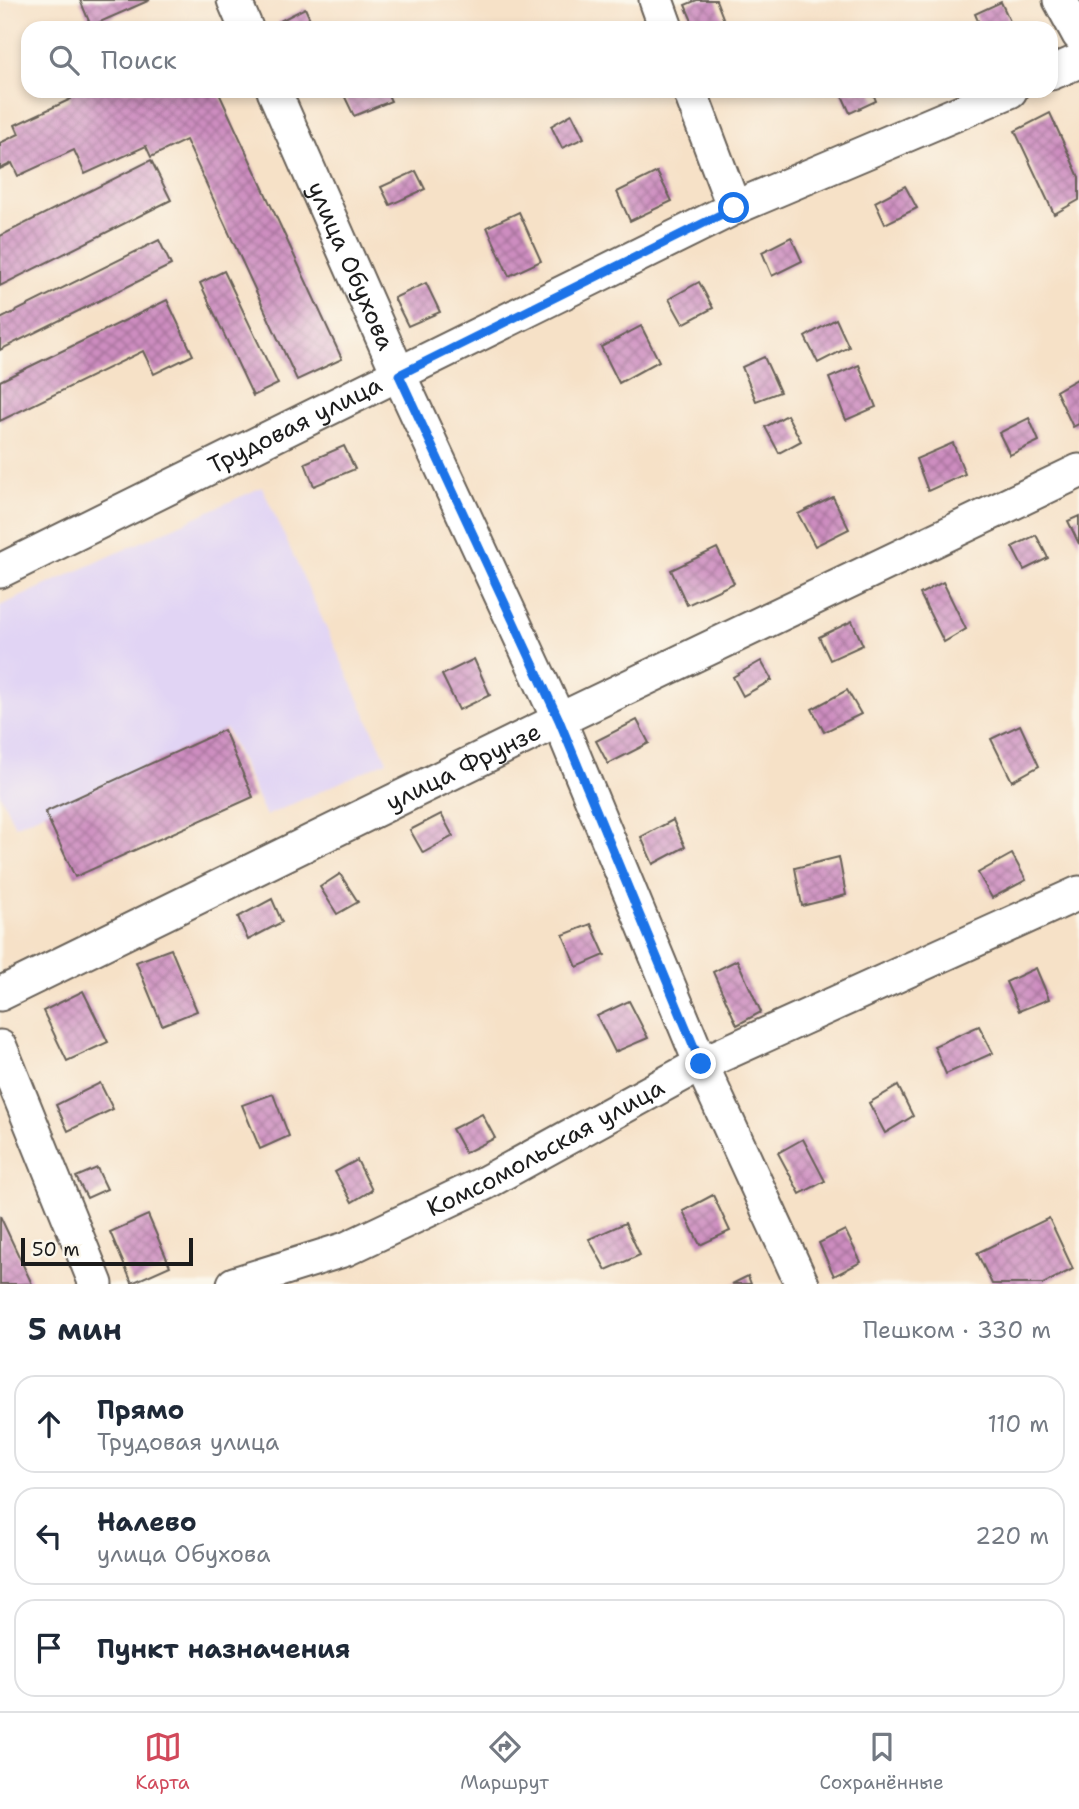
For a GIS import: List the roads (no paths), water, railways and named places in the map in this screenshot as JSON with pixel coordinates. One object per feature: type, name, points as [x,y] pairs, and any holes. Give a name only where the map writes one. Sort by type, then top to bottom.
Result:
[{"type":"street","points":[[234,0],[243,21]]},
{"type":"street","points":[[656,0],[664,21]]},
{"type":"street","points":[[1060,0],[1079,35]]},
{"type":"street","points":[[1058,71],[1079,61]]},
{"type":"street","name":"улица Обухова","points":[[277,98],[399,375],[559,720],[701,1064],[802,1284]]},
{"type":"street","points":[[693,98],[734,208]]},
{"type":"street","name":"Трудовая улица","points":[[0,571],[734,208],[993,98]]},
{"type":"street","name":"улица Фрунзе","points":[[0,994],[559,720],[1079,471]]},
{"type":"street","name":"Комсомольская улица","points":[[234,1284],[346,1249],[485,1183],[701,1064],[1079,893]]},
{"type":"street","points":[[0,1047],[96,1284]]}]
